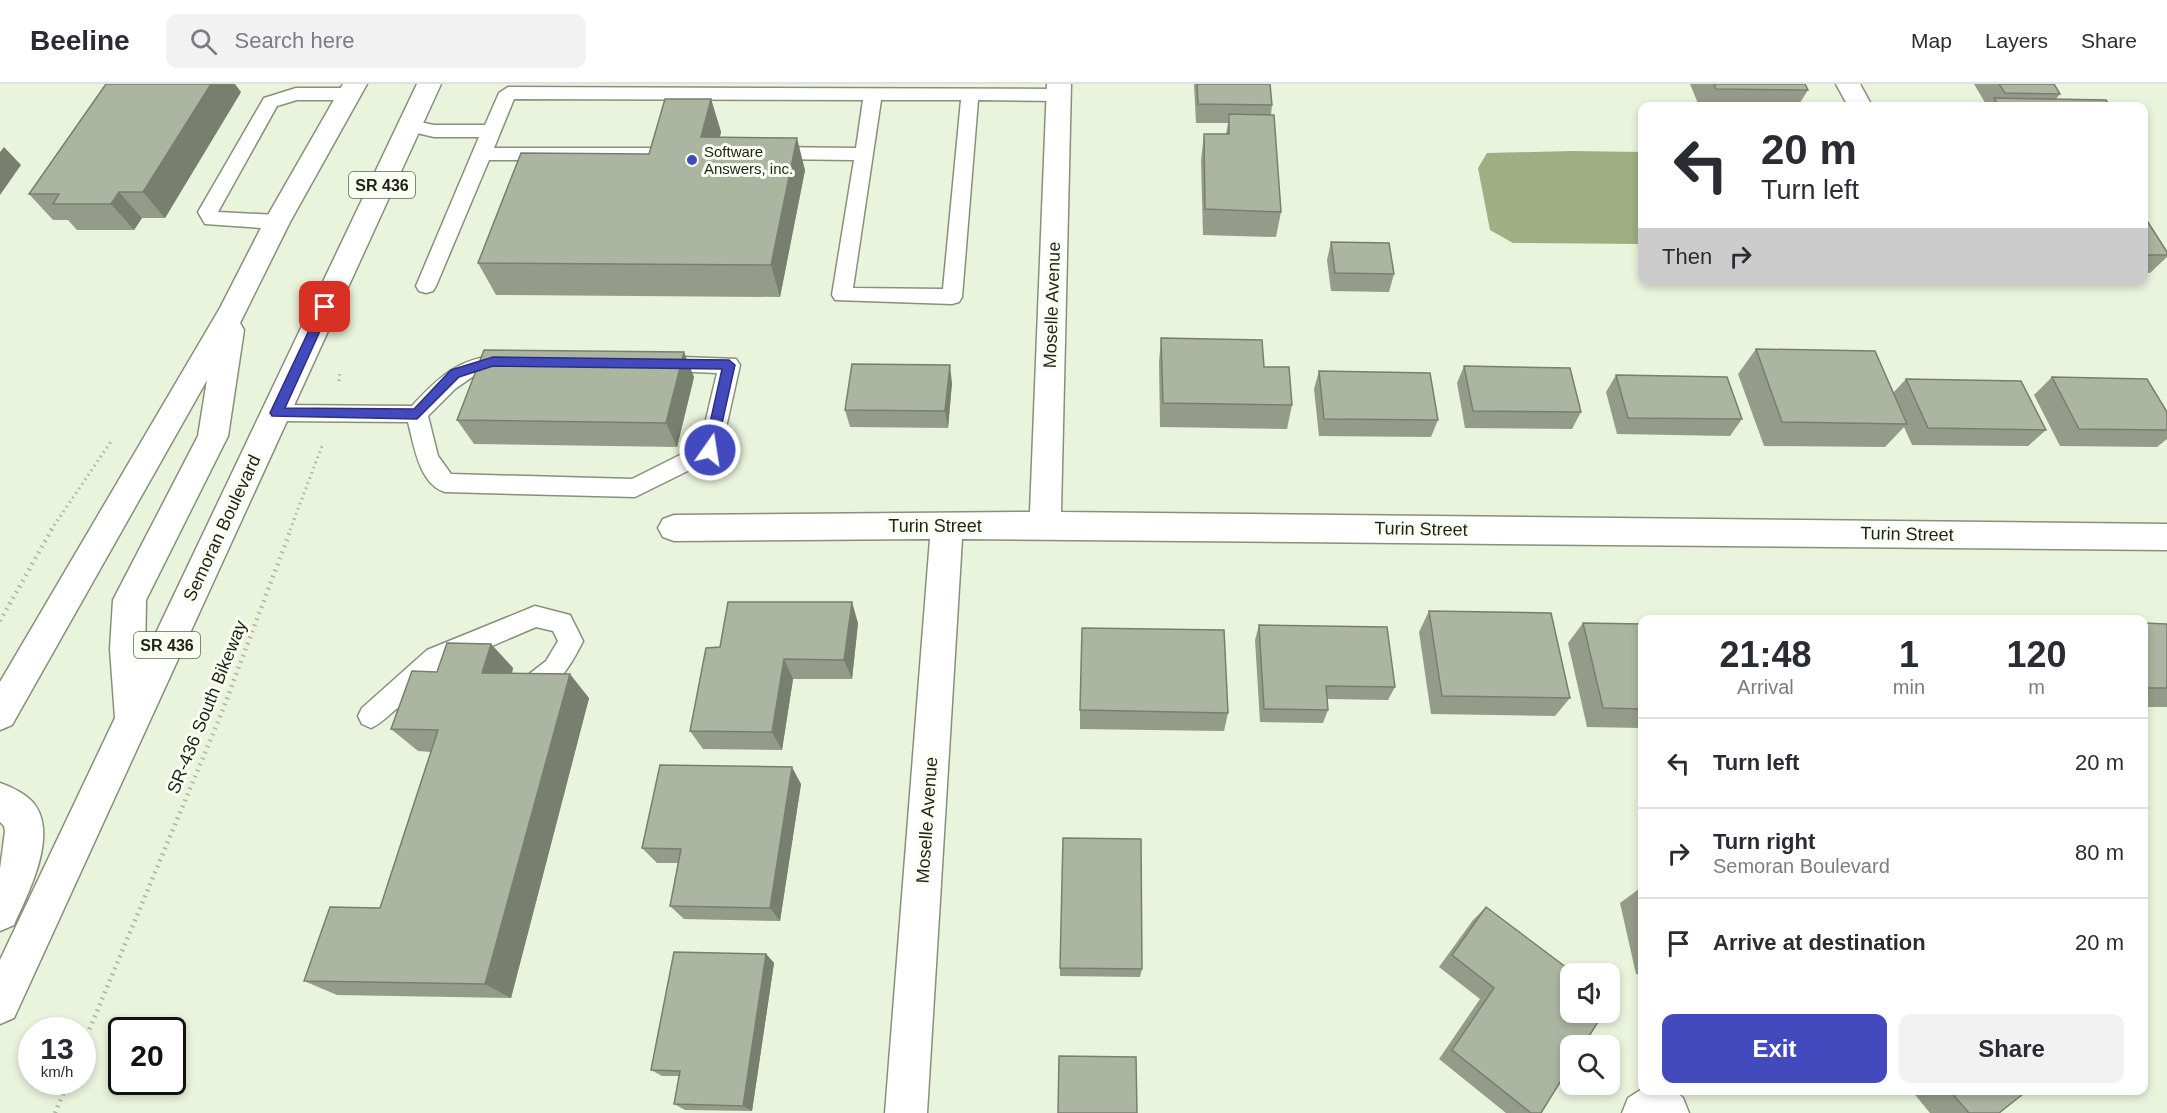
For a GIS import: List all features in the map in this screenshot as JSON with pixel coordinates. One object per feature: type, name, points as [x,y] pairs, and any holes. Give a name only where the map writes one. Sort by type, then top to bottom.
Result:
[{"type":"street","name":"Semoran Boulevard","points":[[0,1004],[429,84]]},
{"type":"street","points":[[1848,84],[1858,102]]},
{"type":"street","points":[[0,714],[233,310],[277,222],[352,89]]},
{"type":"street","name":"Moselle Avenue","points":[[1045,525],[1059,90]]},
{"type":"street","points":[[133,717],[127,649],[130,600],[213,436],[233,310]]},
{"type":"street","name":"Turin Street","points":[[674,528],[1045,525],[2167,537]]},
{"type":"street","name":"Moselle Avenue","points":[[906,1113],[947,526]]},
{"type":"street","points":[[0,800],[22,817],[26,841],[20,870],[0,912]]},
{"type":"street","points":[[1643,1113],[1658,1103],[1668,1113]]},
{"type":"lane","points":[[277,222],[212,219],[208,212],[270,102],[296,94],[352,89]]},
{"type":"lane","points":[[426,286],[508,93],[970,95],[1059,90]]},
{"type":"lane","points":[[873,94],[842,295],[952,297],[970,95]]},
{"type":"lane","points":[[410,126],[434,131],[491,131]]},
{"type":"lane","points":[[750,153],[864,154]]},
{"type":"lane","points":[[482,154],[672,154]]},
{"type":"lane","points":[[277,413],[417,414],[455,374],[493,362],[529,362]]},
{"type":"lane","points":[[417,414],[428,459],[445,483],[635,488],[710,450],[729,365],[635,363]]},
{"type":"lane","points":[[370,716],[403,690],[436,658],[535,616],[561,622],[571,641],[555,669],[523,693],[506,693]]},
{"type":"lane","points":[[403,690],[463,691]]},
{"type":"path","name":"SR-436 South Bikeway","points":[[95,1017],[220,717],[334,413],[340,372]]},
{"type":"path","points":[[55,1113],[63,1095]]},
{"type":"shaded area","points":[[1638,152],[1638,244],[1513,243],[1490,230],[1478,168],[1487,153]]},
{"type":"building","points":[[106,84],[211,84],[143,192],[119,192],[111,204],[53,204],[59,194],[29,194]]},
{"type":"building","points":[[1197,84],[1270,84],[1272,105],[1198,104]]},
{"type":"building","points":[[1714,84],[1805,84],[1808,90],[1716,89]]},
{"type":"building","points":[[1999,84],[2054,84],[2060,94],[2005,93]]},
{"type":"building","points":[[1994,98],[2106,100],[2107,102],[1996,102]]},
{"type":"building","points":[[665,99],[711,99],[701,137],[797,138],[771,265],[478,263],[521,153],[649,154]]},
{"type":"building","points":[[1229,114],[1274,115],[1281,212],[1205,209],[1204,134],[1229,134]]},
{"type":"building","points":[[2148,222],[2167,252],[2167,255],[2148,255]]},
{"type":"building","points":[[1331,242],[1389,243],[1394,274],[1335,273]]},
{"type":"building","points":[[1161,338],[1262,340],[1264,367],[1289,367],[1292,405],[1163,403]]},
{"type":"building","points":[[1756,349],[1875,351],[1907,424],[1782,422]]},
{"type":"building","points":[[484,350],[684,352],[666,423],[457,420]]},
{"type":"building","points":[[852,364],[950,365],[945,411],[845,410]]},
{"type":"building","points":[[1464,366],[1570,368],[1581,412],[1473,411]]},
{"type":"building","points":[[1319,371],[1430,373],[1438,420],[1324,419]]},
{"type":"building","points":[[1616,375],[1727,377],[1742,419],[1628,418]]},
{"type":"building","points":[[2052,377],[2147,379],[2167,412],[2167,430],[2079,429]]},
{"type":"building","points":[[1906,379],[2021,381],[2046,430],[1928,428]]},
{"type":"building","points":[[728,602],[852,602],[844,660],[784,659],[772,732],[690,731],[706,648],[720,647]]},
{"type":"building","points":[[1429,611],[1551,613],[1570,698],[1442,696]]},
{"type":"building","points":[[1583,623],[1638,624],[1638,709],[1603,708]]},
{"type":"building","points":[[2148,623],[2167,624],[2167,688],[2148,688]]},
{"type":"building","points":[[1259,625],[1387,627],[1395,687],[1326,686],[1328,710],[1264,709]]},
{"type":"building","points":[[1082,628],[1224,630],[1228,713],[1080,710]]},
{"type":"building","points":[[447,643],[491,644],[482,673],[570,674],[485,984],[304,981],[330,907],[380,908],[438,730],[391,729],[412,671],[437,672]]},
{"type":"building","points":[[660,765],[792,767],[770,908],[670,906],[681,849],[642,848]]},
{"type":"building","points":[[1063,838],[1141,839],[1142,969],[1060,968]]},
{"type":"building","points":[[1486,907],[1560,963],[1560,1023],[1597,1023],[1590,1035],[1560,1035],[1560,1082],[1541,1113],[1531,1113],[1452,1050],[1494,988],[1452,955]]},
{"type":"building","points":[[674,952],[766,954],[743,1106],[674,1104],[680,1071],[651,1070]]},
{"type":"building","points":[[1059,1056],[1136,1057],[1137,1113],[1058,1113]]},
{"type":"building","points":[[1953,1095],[2022,1095],[1999,1113],[1969,1113]]},
{"type":"place","name":"Software Answers, inc.","points":[[692,160]]},
{"type":"route","points":[[325,307],[277,413],[417,414],[455,374],[493,362],[729,365],[710,450]]}]
